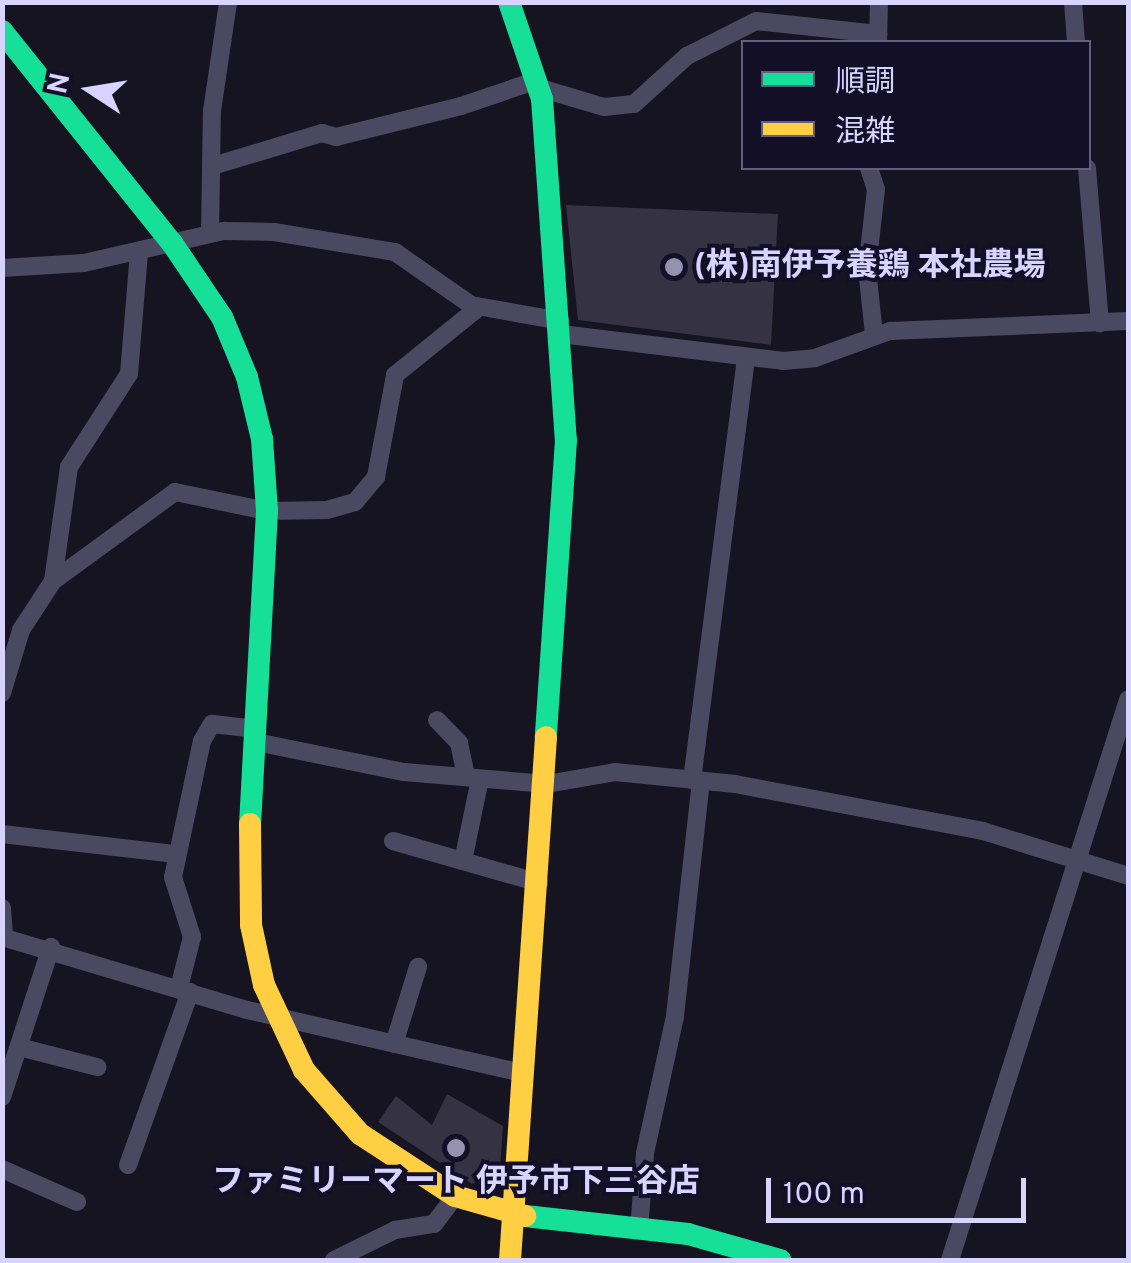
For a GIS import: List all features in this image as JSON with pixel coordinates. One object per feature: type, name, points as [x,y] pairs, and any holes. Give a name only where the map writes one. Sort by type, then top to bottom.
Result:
[{"type":"street","points":[[210,234],[216,165],[212,111],[228,2]]},
{"type":"street","points":[[510,2],[539,84],[561,327],[566,440],[548,784],[510,1260]]},
{"type":"street","points":[[216,165],[322,132],[336,137],[539,84],[604,106],[634,104],[687,56],[756,21],[878,38],[878,2]]},
{"type":"street","points":[[1073,2],[1076,40]]},
{"type":"street","points":[[2,31],[172,243],[222,317],[247,377],[262,439],[267,510],[251,925],[276,1017],[304,1070],[351,1125],[407,1170],[455,1196],[511,1214],[688,1234],[780,1260]]},
{"type":"street","points":[[870,170],[876,189],[867,269],[874,335]]},
{"type":"street","points":[[1087,170],[1100,323]]},
{"type":"street","points":[[2,268],[139,253],[210,234],[274,232],[395,252],[478,308],[561,327],[746,359],[816,358],[874,335],[1128,320]]},
{"type":"street","points":[[52,582],[69,467],[129,374],[139,253]]},
{"type":"street","points":[[2,693],[21,630],[52,582],[142,510],[175,492],[267,510],[327,510],[364,494],[376,476],[395,375],[478,308]]},
{"type":"street","points":[[640,1230],[645,1153],[675,1016],[697,781],[746,359]]},
{"type":"street","points":[[950,1260],[1128,700]]},
{"type":"street","points":[[437,720],[459,743],[473,778],[463,861]]},
{"type":"street","points":[[128,1165],[184,990],[192,937],[174,893],[176,854],[206,728],[473,778],[548,784],[615,772],[868,807],[1128,876]]},
{"type":"street","points":[[2,834],[176,854]]},
{"type":"street","points":[[393,842],[539,883]]},
{"type":"street","points":[[2,908],[3,937],[52,946],[276,1017],[524,1072]]},
{"type":"street","points":[[2,1096],[52,946]]},
{"type":"street","points":[[394,1044],[418,967]]},
{"type":"street","points":[[18,1047],[97,1068]]},
{"type":"street","points":[[2,1168],[76,1202]]},
{"type":"street","points":[[334,1260],[395,1230],[434,1224],[455,1196]]},
{"type":"building","name":"(株)南伊予養鶏 本社農場","points":[[566,205],[778,214],[771,345],[578,320]]},
{"type":"building","name":"ファミリーマート 伊予市下三谷店","points":[[447,1094],[503,1126],[500,1169],[472,1184],[378,1122],[396,1096],[432,1125]]},
{"type":"traffic: fast","points":[[509,2],[542,99],[566,440],[546,737]]},
{"type":"traffic: fast","points":[[2,31],[172,243],[222,317],[247,377],[262,439],[267,511],[250,824]]},
{"type":"traffic: fast","points":[[525,1216],[688,1234],[780,1260]]},
{"type":"traffic: slow","points":[[510,1260],[546,737]]},
{"type":"traffic: slow","points":[[250,824],[251,925],[264,985],[304,1070],[360,1134],[455,1196],[525,1216]]},
{"type":"place","name":"(株)南伊予養鶏 本社農場","points":[[674,267]]},
{"type":"place","name":"ファミリーマート 伊予市下三谷店","points":[[456,1148]]}]
